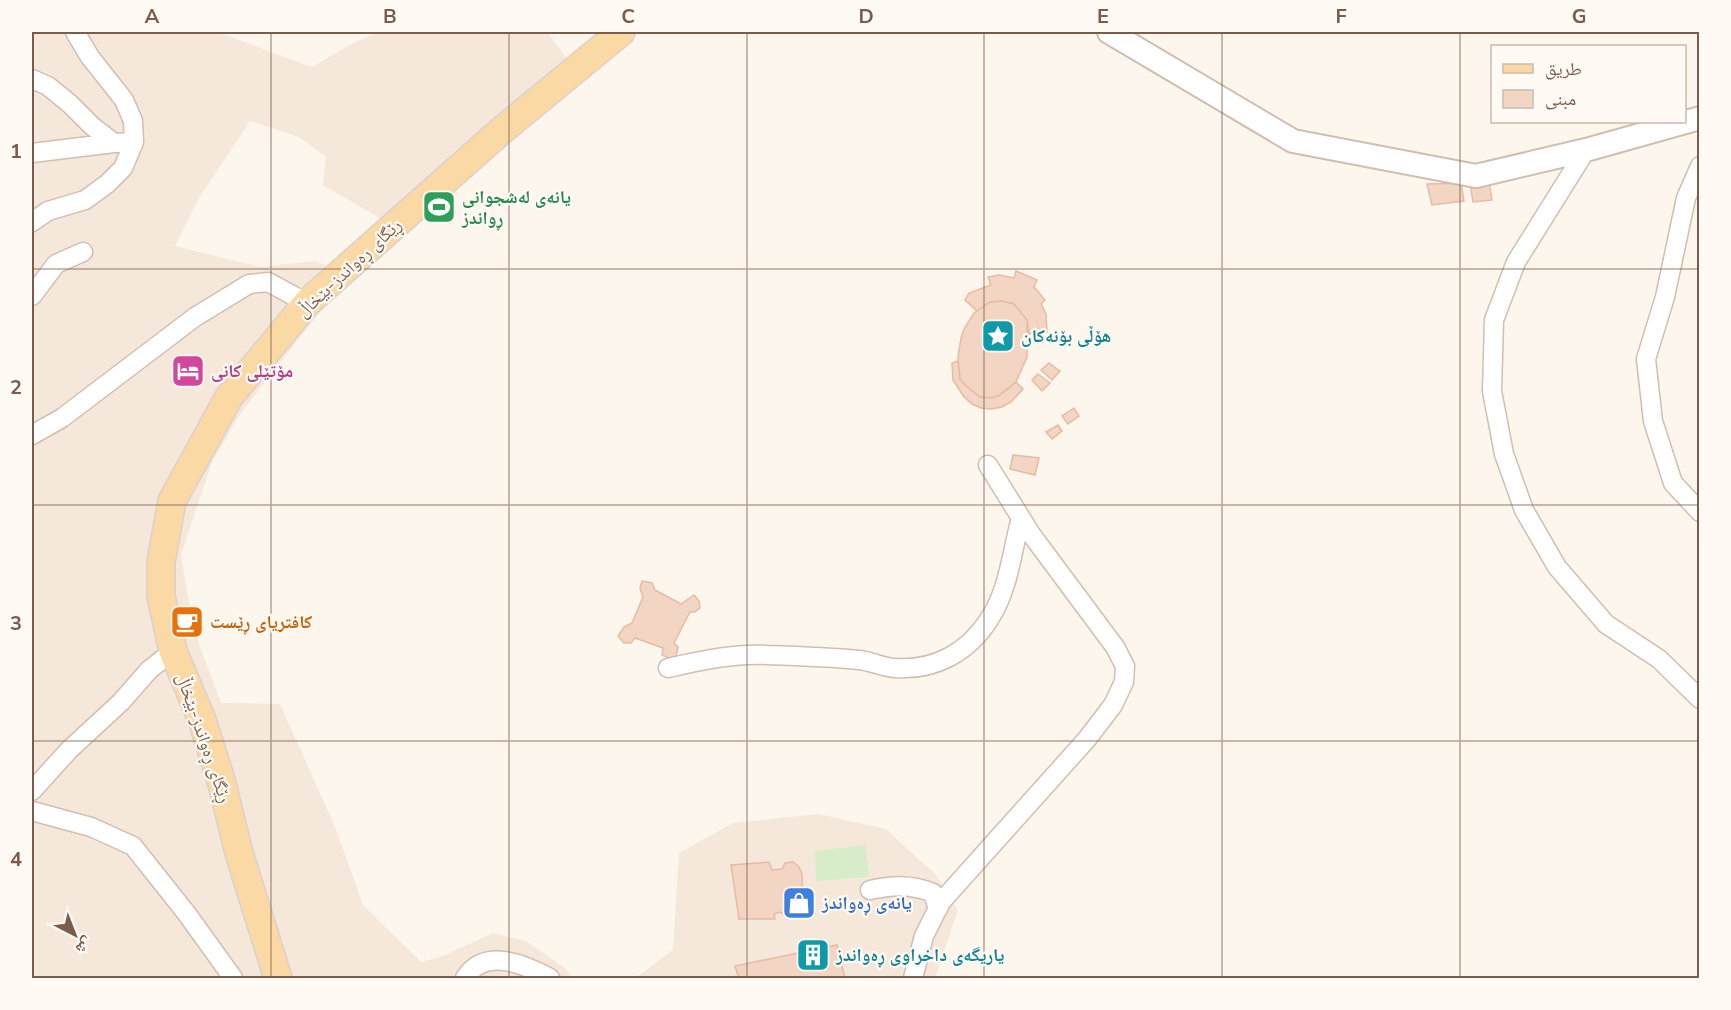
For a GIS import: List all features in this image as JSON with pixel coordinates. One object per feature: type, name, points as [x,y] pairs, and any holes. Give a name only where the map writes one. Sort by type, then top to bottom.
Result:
[{"type":"main road","name":"ڕێگای ڕەواندز-بێخاڵ","points":[[278,978],[239,853],[221,780],[205,730],[173,651],[161,596],[161,562],[172,501],[229,397],[307,303],[501,131],[621,32]]},
{"type":"street","points":[[32,222],[48,211],[85,200],[107,184],[123,168],[134,142],[133,121],[124,100],[90,57],[75,32]]},
{"type":"street","points":[[1109,32],[1293,141],[1476,176],[1586,150],[1682,123]]},
{"type":"street","points":[[32,79],[48,86],[114,143]]},
{"type":"street","points":[[32,153],[134,142]]},
{"type":"street","points":[[1586,150],[1516,262],[1494,320],[1492,391],[1504,454],[1524,510],[1557,567],[1606,624],[1659,660],[1700,699]]},
{"type":"street","points":[[1700,166],[1686,198],[1665,297],[1646,359],[1653,421],[1673,483],[1700,512]]},
{"type":"street","points":[[32,296],[56,264],[83,252]]},
{"type":"street","points":[[32,435],[62,418],[195,317],[249,284],[268,282],[307,303]]},
{"type":"street","points":[[913,978],[924,936],[941,903],[1087,739],[1113,705],[1124,682],[1125,666],[1115,647],[1031,534],[988,465]]},
{"type":"street","points":[[668,668],[714,658],[765,654],[861,660],[894,668],[927,666],[955,656],[978,635],[992,616],[1007,578],[1021,518]]},
{"type":"street","points":[[32,790],[69,750],[121,702],[149,670],[173,651]]},
{"type":"street","points":[[32,811],[91,827],[133,846],[187,914],[233,978]]},
{"type":"street","points":[[870,890],[890,886],[921,888],[933,893],[938,909]]},
{"type":"street","points":[[465,978],[478,964],[498,959],[525,966],[550,978]]},
{"type":"shaded area","points":[[32,32],[217,32],[312,67],[349,45],[379,32],[547,32],[577,72],[400,230],[323,185],[326,157],[299,137],[250,121],[200,196],[175,246],[260,267],[316,261],[348,276],[241,413],[212,462],[181,555],[193,628],[221,703],[280,704],[336,829],[363,905],[421,962],[443,956],[493,933],[526,941],[566,969],[572,978],[32,978]]},
{"type":"shaded area","points":[[818,814],[886,829],[936,875],[958,910],[935,978],[635,978],[673,950],[679,853],[733,823]]},
{"type":"green space","points":[[866,845],[869,877],[816,881],[815,851]]},
{"type":"building","points":[[1489,182],[1492,200],[1473,202],[1470,183]]},
{"type":"building","points":[[1461,183],[1464,201],[1432,205],[1427,184]]},
{"type":"building","points":[[1016,271],[1037,280],[1034,287],[1045,300],[1041,304],[1046,314],[1047,332],[1029,334],[1027,320],[1014,304],[1002,301],[990,302],[977,311],[965,300],[969,293],[991,285],[988,277],[999,275],[1014,278]]},
{"type":"building","points":[[1002,301],[1014,304],[1027,320],[1027,357],[1016,382],[1008,389],[998,396],[980,397],[960,379],[958,357],[961,338],[974,313],[990,302]]},
{"type":"building","points":[[958,361],[960,379],[980,397],[998,396],[1016,382],[1023,389],[1011,402],[1002,407],[981,408],[964,397],[953,380],[952,363]]},
{"type":"building","points":[[1049,363],[1060,371],[1052,380],[1041,370]]},
{"type":"building","points":[[1038,374],[1050,383],[1042,391],[1032,380]]},
{"type":"building","points":[[1074,408],[1079,416],[1068,424],[1062,416]]},
{"type":"building","points":[[1058,425],[1062,431],[1052,439],[1046,432]]},
{"type":"building","points":[[1013,455],[1039,458],[1035,475],[1010,469]]},
{"type":"building","points":[[642,581],[652,583],[655,590],[681,604],[694,595],[699,601],[700,608],[695,612],[690,612],[674,643],[678,647],[676,657],[669,658],[662,655],[663,648],[635,638],[631,643],[624,643],[618,636],[624,627],[632,623],[643,597],[640,588]]},
{"type":"building","points":[[769,862],[772,870],[782,869],[785,863],[793,862],[799,867],[802,874],[803,908],[794,916],[780,912],[774,914],[775,919],[739,919],[731,865]]},
{"type":"building","name":"یاریگەی داخراوی ڕەواندز","points":[[837,945],[845,978],[739,978],[735,966]]},
{"type":"place","name":"یانەی لەشجوانی ڕواندز","points":[[439,207]]},
{"type":"place","name":"هۆڵی بۆنەکان","points":[[998,336]]},
{"type":"place","name":"مۆتێلی کانی","points":[[188,371]]},
{"type":"place","name":"کافتریای ڕێست","points":[[187,622]]},
{"type":"place","name":"یانەی ڕەواندز","points":[[799,903]]},
{"type":"place","name":"یاریگەی داخراوی ڕەواندز","points":[[813,955]]}]
